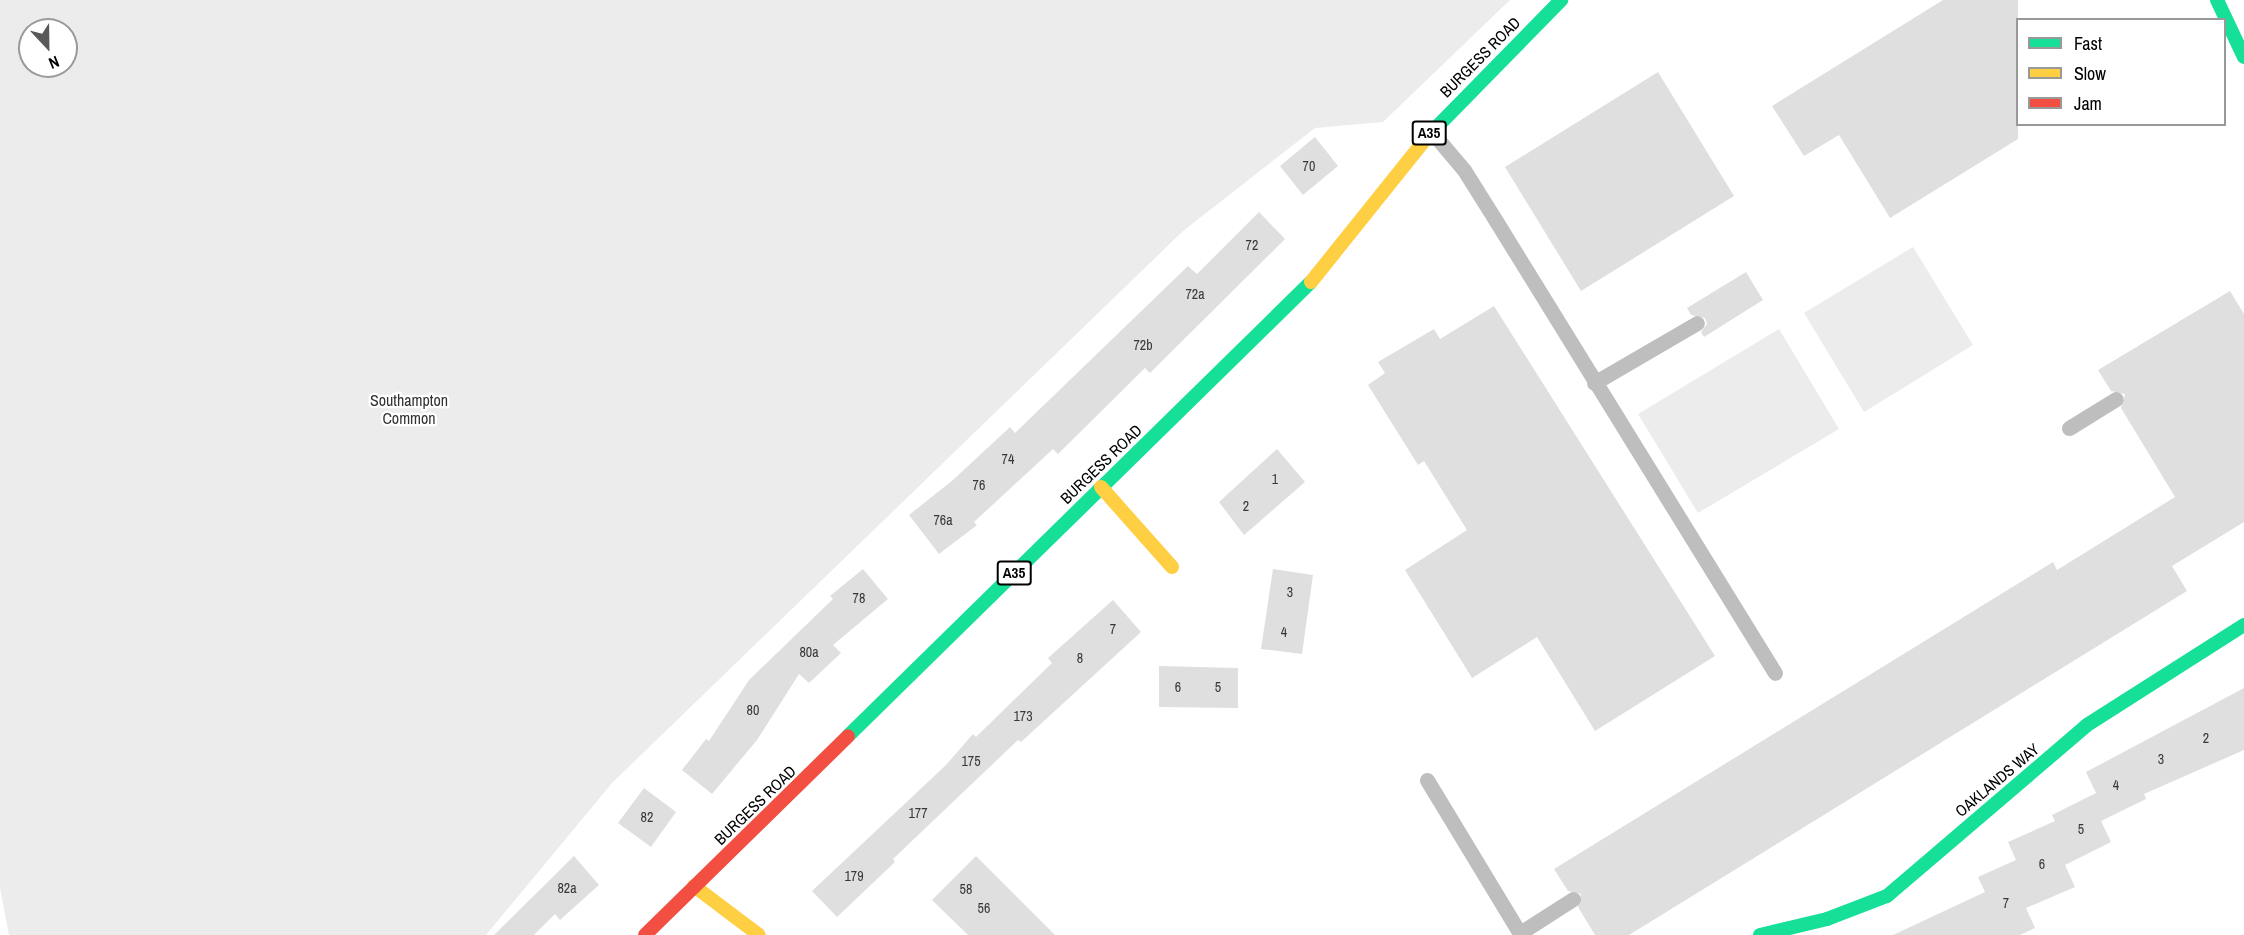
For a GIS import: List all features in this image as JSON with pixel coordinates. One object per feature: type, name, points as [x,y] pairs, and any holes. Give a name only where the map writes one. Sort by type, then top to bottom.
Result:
[{"type":"main road","name":"BURGESS ROAD","points":[[645,935],[1298,297],[1340,250],[1431,131],[1561,0]]},
{"type":"main road","points":[[2217,0],[2226,18]]},
{"type":"main road","points":[[2226,19],[2244,57]]},
{"type":"main road","points":[[1101,487],[1172,567]]},
{"type":"main road","name":"OAKLANDS WAY","points":[[1761,935],[1827,919],[1887,896],[2087,725],[2244,625]]},
{"type":"main road","points":[[694,886],[759,935]]},
{"type":"lane","points":[[1431,131],[1464,170],[1775,673]]},
{"type":"lane","points":[[1594,382],[1696,323]]},
{"type":"lane","points":[[2069,428],[2116,399]]},
{"type":"lane","points":[[1427,780],[1520,934],[1574,899]]},
{"type":"green space","name":"Southampton Common","points":[[0,0],[1510,0],[1383,122],[1315,128],[1183,231],[612,783],[486,935],[9,935],[0,888]]},
{"type":"green space","points":[[1913,247],[1973,345],[1864,412],[1804,313]]},
{"type":"green space","points":[[1779,329],[1839,429],[1698,513],[1638,414]]},
{"type":"building","points":[[1943,0],[2018,0],[2016,126],[2018,126],[2018,139],[1890,218],[1839,135],[1804,156],[1772,106]]},
{"type":"building","points":[[1658,72],[1734,196],[1581,291],[1505,167]]},
{"type":"building","points":[[1315,137],[1338,166],[1303,195],[1280,166]]},
{"type":"building","points":[[1259,212],[1285,239],[1150,373],[1145,368],[1058,454],[1053,449],[974,522],[977,525],[939,554],[909,515],[953,480],[1010,427],[1015,433],[1188,266],[1197,274]]},
{"type":"building","points":[[1746,272],[1763,300],[1704,337],[1701,332],[1707,324],[1705,318],[1691,315],[1687,308]]},
{"type":"building","points":[[2230,291],[2244,314],[2244,522],[2172,566],[2187,591],[1629,935],[1595,935],[1578,907],[1581,894],[1568,891],[1554,869],[2053,562],[2057,570],[2175,497],[2121,408],[2125,394],[2111,391],[2098,370]]},
{"type":"building","points":[[1494,306],[1715,656],[1595,731],[1537,637],[1472,678],[1405,570],[1467,530],[1424,461],[1418,465],[1368,385],[1385,373],[1378,362],[1434,329],[1440,339]]},
{"type":"building","points":[[1277,449],[1305,482],[1244,535],[1219,502]]},
{"type":"building","points":[[863,569],[888,599],[833,645],[841,653],[809,683],[799,674],[757,740],[712,794],[682,770],[706,739],[709,741],[749,680],[833,599],[830,596]]},
{"type":"building","points":[[1273,569],[1313,575],[1302,654],[1261,649]]},
{"type":"building","points":[[1113,600],[1141,632],[1021,742],[1018,740],[893,859],[895,862],[837,917],[812,891],[946,765],[973,734],[976,737],[1052,663],[1048,658]]},
{"type":"building","points":[[1159,666],[1238,668],[1238,708],[1159,707]]},
{"type":"building","points":[[2244,688],[2244,750],[2144,794],[2146,799],[2101,821],[2111,842],[2065,865],[2075,887],[2026,908],[2035,928],[2020,935],[1893,935],[1985,892],[1978,877],[2016,860],[2008,842],[2055,821],[2052,815],[2096,793],[2086,772]]},
{"type":"building","points":[[644,788],[676,812],[651,847],[618,823]]},
{"type":"building","points":[[574,856],[599,885],[560,920],[555,914],[534,935],[494,935]]},
{"type":"building","points":[[976,856],[1055,935],[968,935],[932,900]]},
{"type":"traffic: fast","points":[[1427,137],[1561,0]]},
{"type":"traffic: fast","points":[[2217,0],[2226,18]]},
{"type":"traffic: fast","points":[[2226,19],[2244,57]]},
{"type":"traffic: fast","points":[[848,736],[1311,282]]},
{"type":"traffic: fast","points":[[1760,935],[1827,919],[1887,896],[2087,725],[2244,625]]},
{"type":"traffic: slow","points":[[1311,282],[1427,137]]},
{"type":"traffic: slow","points":[[1101,487],[1172,567]]},
{"type":"traffic: slow","points":[[694,886],[759,935]]},
{"type":"traffic: jam","points":[[645,935],[848,736]]}]
